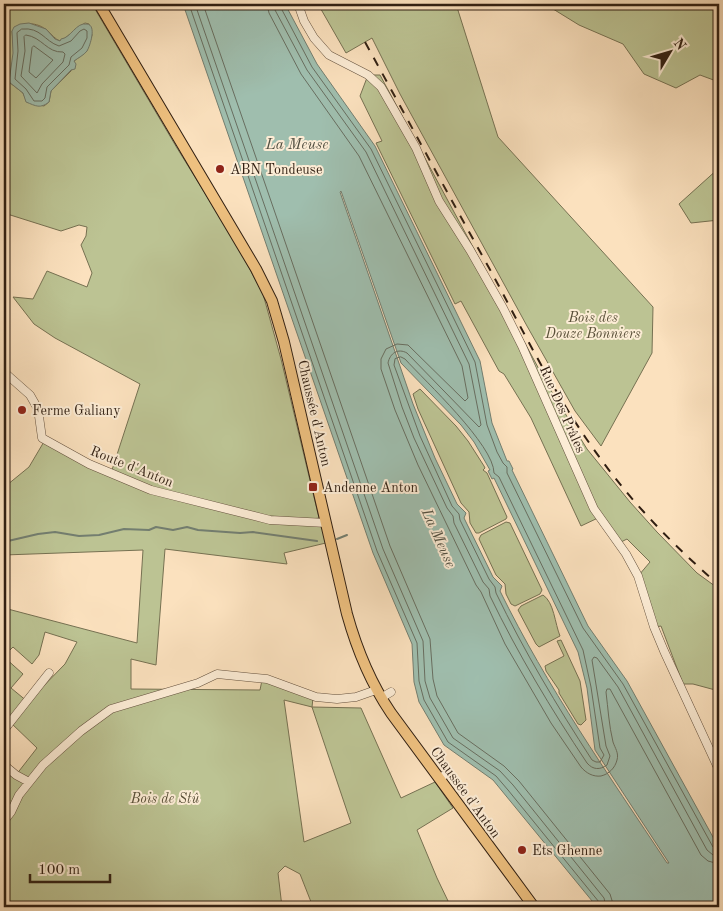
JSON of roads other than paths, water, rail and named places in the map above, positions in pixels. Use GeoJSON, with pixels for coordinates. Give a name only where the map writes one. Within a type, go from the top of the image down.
{"type":"FeatureCollection","features":[{"type":"Feature","properties":{"kind":"main road","name":"Chaussée d'Anton"},"geometry":{"type":"LineString","coordinates":[[99,4],[242,244],[269,294],[277,314],[355,642],[378,694],[534,907]]}},
{"type":"Feature","properties":{"kind":"street","name":"Rue Des Prâles"},"geometry":{"type":"LineString","coordinates":[[298,4],[304,21],[314,38],[329,55],[368,75],[381,88],[416,148],[440,201],[470,250],[506,316],[594,509],[626,554],[638,576],[654,627],[719,770]]}},
{"type":"Feature","properties":{"kind":"street","name":"Route d'Anton"},"geometry":{"type":"LineString","coordinates":[[4,372],[30,395],[38,409],[42,438],[89,464],[151,490],[226,510],[270,520],[326,523]]}},
{"type":"Feature","properties":{"kind":"street"},"geometry":{"type":"LineString","coordinates":[[4,730],[49,673]]}},
{"type":"Feature","properties":{"kind":"street"},"geometry":{"type":"LineString","coordinates":[[4,821],[11,812],[19,795],[43,765],[81,731],[112,709],[198,682],[217,674],[267,679],[316,697],[337,699],[391,692]]}},
{"type":"Feature","properties":{"kind":"street"},"geometry":{"type":"LineString","coordinates":[[4,765],[16,775],[29,782]]}},
{"type":"Feature","properties":{"kind":"street"},"geometry":{"type":"LineString","coordinates":[[440,779],[449,771]]}},
{"type":"Feature","properties":{"kind":"water","name":"La Meuse"},"geometry":{"type":"Polygon","coordinates":[[[183,4],[285,4],[317,64],[375,146],[480,361],[492,423],[507,461],[509,461],[513,469],[588,626],[627,681],[719,848],[719,907],[597,907],[493,780],[444,745],[419,702],[414,682],[412,644],[373,553],[183,4]],[[341,191],[413,404],[435,458],[457,504],[466,513],[464,518],[493,577],[502,586],[500,591],[518,627],[558,696],[667,863],[669,863],[595,750],[587,688],[578,652],[494,478],[492,479],[488,471],[490,470],[474,442],[461,425],[401,363],[341,191]]]}},
{"type":"Feature","properties":{"kind":"water"},"geometry":{"type":"Polygon","coordinates":[[[29,23],[46,29],[55,39],[60,41],[80,25],[87,24],[92,28],[91,41],[87,51],[74,61],[76,64],[75,69],[71,70],[51,91],[49,102],[40,106],[26,102],[23,93],[9,82],[13,53],[12,31],[14,27],[20,24],[29,23]]]}},
{"type":"Feature","properties":{"kind":"waterway"},"geometry":{"type":"LineString","coordinates":[[4,538],[8,541],[55,532],[79,536],[99,535],[124,529],[149,530],[156,527],[173,530],[187,527],[198,530],[253,532],[317,541]]}},
{"type":"Feature","properties":{"kind":"waterway"},"geometry":{"type":"LineString","coordinates":[[337,539],[347,535]]}},
{"type":"Feature","properties":{"kind":"railway"},"geometry":{"type":"LineString","coordinates":[[365,42],[570,414],[613,475],[641,509],[671,541],[719,585]]}},
{"type":"Feature","properties":{"kind":"place","name":"ABN Tondeuse"},"geometry":{"type":"Point","coordinates":[220,169]}},
{"type":"Feature","properties":{"kind":"place","name":"Ferme Galiany"},"geometry":{"type":"Point","coordinates":[22,410]}},
{"type":"Feature","properties":{"kind":"place","name":"Andenne Anton"},"geometry":{"type":"Point","coordinates":[313,487]}},
{"type":"Feature","properties":{"kind":"place","name":"Ets Ghenne"},"geometry":{"type":"Point","coordinates":[522,850]}},
{"type":"Feature","properties":{"kind":"park label","name":"Bois des Douze Bonniers"},"geometry":{"type":"Point","coordinates":[593,326]}},
{"type":"Feature","properties":{"kind":"park label","name":"Bois de Stû"},"geometry":{"type":"Point","coordinates":[165,798]}}]}
